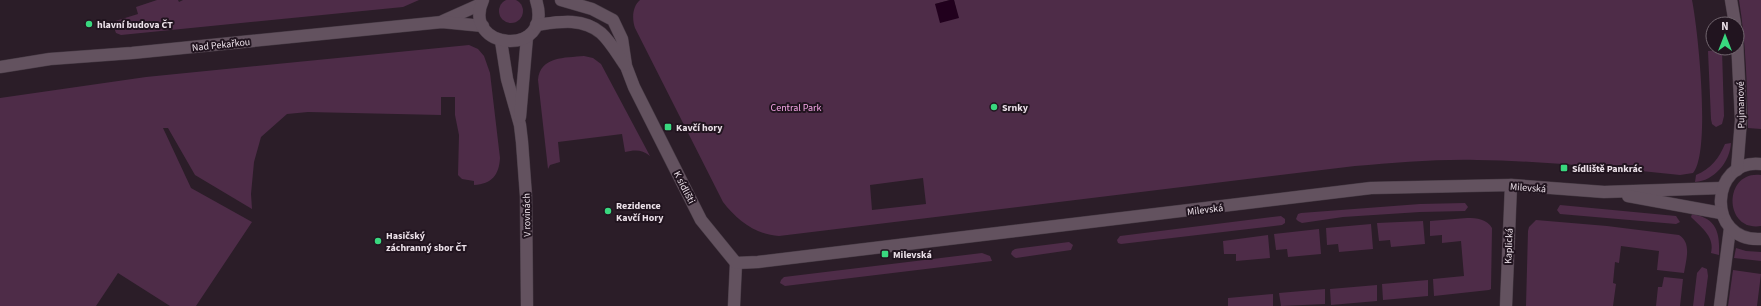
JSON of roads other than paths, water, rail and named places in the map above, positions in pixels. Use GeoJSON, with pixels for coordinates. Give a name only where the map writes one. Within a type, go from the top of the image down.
{"type":"FeatureCollection","features":[{"type":"Feature","properties":{"kind":"street"},"geometry":{"type":"LineString","coordinates":[[482,2],[480,16],[483,26],[491,35],[502,41],[515,42],[526,37],[536,26],[538,8],[536,0]]}},
{"type":"Feature","properties":{"kind":"street","name":"K sídlišti"},"geometry":{"type":"LineString","coordinates":[[561,0],[592,9],[613,20],[622,39],[626,66],[634,87],[701,220],[736,263]]}},
{"type":"Feature","properties":{"kind":"street"},"geometry":{"type":"LineString","coordinates":[[1731,0],[1734,16]]}},
{"type":"Feature","properties":{"kind":"street","name":"Nad Pekařkou"},"geometry":{"type":"LineString","coordinates":[[442,22],[482,2]]}},
{"type":"Feature","properties":{"kind":"street","name":"K sídlišti"},"geometry":{"type":"LineString","coordinates":[[536,26],[566,21],[587,25],[601,34],[626,66]]}},
{"type":"Feature","properties":{"kind":"street","name":"Nad Pekařkou"},"geometry":{"type":"LineString","coordinates":[[0,67],[50,59],[132,53],[442,22],[483,26]]}},
{"type":"Feature","properties":{"kind":"street","name":"V rovinách"},"geometry":{"type":"LineString","coordinates":[[526,37],[520,125],[526,196],[527,306]]}},
{"type":"Feature","properties":{"kind":"street","name":"V rovinách"},"geometry":{"type":"LineString","coordinates":[[502,41],[507,79],[520,125]]}},
{"type":"Feature","properties":{"kind":"street","name":"Pujmanové"},"geometry":{"type":"LineString","coordinates":[[1737,170],[1741,120],[1738,56]]}},
{"type":"Feature","properties":{"kind":"street"},"geometry":{"type":"LineString","coordinates":[[1761,164],[1746,165],[1737,170],[1728,178],[1722,188],[1720,200],[1721,212],[1730,228],[1748,238],[1761,239]]}},
{"type":"Feature","properties":{"kind":"street","name":"Milevská"},"geometry":{"type":"LineString","coordinates":[[736,263],[758,262],[1372,188],[1511,185],[1604,192],[1721,212]]}},
{"type":"Feature","properties":{"kind":"street","name":"Kaplická"},"geometry":{"type":"LineString","coordinates":[[1506,306],[1511,185]]}},
{"type":"Feature","properties":{"kind":"street","name":"Milevská"},"geometry":{"type":"LineString","coordinates":[[1604,192],[1722,188]]}},
{"type":"Feature","properties":{"kind":"street"},"geometry":{"type":"LineString","coordinates":[[1720,306],[1730,228]]}},
{"type":"Feature","properties":{"kind":"street"},"geometry":{"type":"LineString","coordinates":[[734,306],[736,263]]}},
{"type":"Feature","properties":{"kind":"place","name":"hlavní budova ČT"},"geometry":{"type":"Point","coordinates":[89,24]}},
{"type":"Feature","properties":{"kind":"place","name":"Srnky"},"geometry":{"type":"Point","coordinates":[994,107]}},
{"type":"Feature","properties":{"kind":"place","name":"Kavčí hory"},"geometry":{"type":"Point","coordinates":[668,127]}},
{"type":"Feature","properties":{"kind":"place","name":"Sídliště Pankrác"},"geometry":{"type":"Point","coordinates":[1564,168]}},
{"type":"Feature","properties":{"kind":"place","name":"Rezidence Kavčí Hory"},"geometry":{"type":"Point","coordinates":[608,211]}},
{"type":"Feature","properties":{"kind":"place","name":"Hasičský záchranný sbor ČT"},"geometry":{"type":"Point","coordinates":[378,241]}},
{"type":"Feature","properties":{"kind":"place","name":"Milevská"},"geometry":{"type":"Point","coordinates":[885,254]}},
{"type":"Feature","properties":{"kind":"park label","name":"Central Park"},"geometry":{"type":"Point","coordinates":[796,107]}}]}
